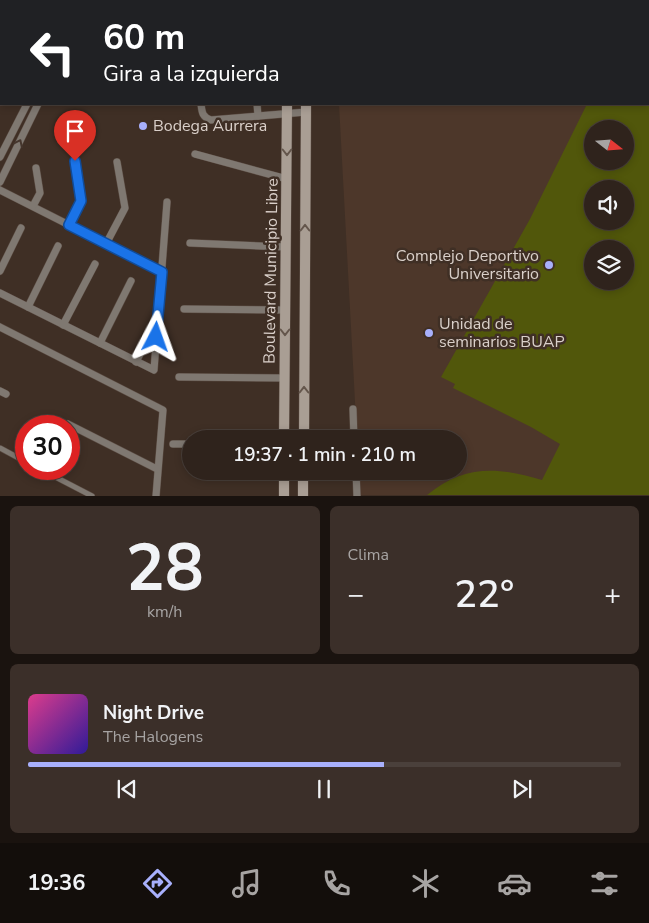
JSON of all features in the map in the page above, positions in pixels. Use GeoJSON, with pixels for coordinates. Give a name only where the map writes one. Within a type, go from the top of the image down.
{"type":"FeatureCollection","features":[{"type":"Feature","properties":{"kind":"main road","name":"Boulevard Municipio Libre"},"geometry":{"type":"LineString","coordinates":[[284,430],[287,108]]}},
{"type":"Feature","properties":{"kind":"main road","name":"Boulevard Municipio Libre"},"geometry":{"type":"LineString","coordinates":[[304,430],[306,108]]}},
{"type":"Feature","properties":{"kind":"main road"},"geometry":{"type":"LineString","coordinates":[[284,480],[284,496]]}},
{"type":"Feature","properties":{"kind":"main road"},"geometry":{"type":"LineString","coordinates":[[303,480],[303,496]]}},
{"type":"Feature","properties":{"kind":"street"},"geometry":{"type":"LineString","coordinates":[[0,157],[26,105]]}},
{"type":"Feature","properties":{"kind":"street"},"geometry":{"type":"LineString","coordinates":[[0,182],[38,105]]}},
{"type":"Feature","properties":{"kind":"street"},"geometry":{"type":"LineString","coordinates":[[201,105],[203,114],[211,120],[258,116],[287,108],[306,108]]}},
{"type":"Feature","properties":{"kind":"street"},"geometry":{"type":"LineString","coordinates":[[257,105],[258,116]]}},
{"type":"Feature","properties":{"kind":"street"},"geometry":{"type":"LineString","coordinates":[[195,154],[286,180]]}},
{"type":"Feature","properties":{"kind":"street"},"geometry":{"type":"LineString","coordinates":[[69,225],[81,201],[75,161]]}},
{"type":"Feature","properties":{"kind":"street"},"geometry":{"type":"LineString","coordinates":[[106,244],[125,208],[118,162]]}},
{"type":"Feature","properties":{"kind":"street"},"geometry":{"type":"LineString","coordinates":[[33,206],[40,193],[36,168]]}},
{"type":"Feature","properties":{"kind":"street"},"geometry":{"type":"LineString","coordinates":[[0,190],[162,272]]}},
{"type":"Feature","properties":{"kind":"street"},"geometry":{"type":"LineString","coordinates":[[0,293],[154,370],[167,202]]}},
{"type":"Feature","properties":{"kind":"street"},"geometry":{"type":"LineString","coordinates":[[0,271],[21,228]]}},
{"type":"Feature","properties":{"kind":"street"},"geometry":{"type":"LineString","coordinates":[[190,244],[286,247]]}},
{"type":"Feature","properties":{"kind":"street"},"geometry":{"type":"LineString","coordinates":[[28,307],[58,246]]}},
{"type":"Feature","properties":{"kind":"street"},"geometry":{"type":"LineString","coordinates":[[63,325],[95,264]]}},
{"type":"Feature","properties":{"kind":"street"},"geometry":{"type":"LineString","coordinates":[[100,343],[131,281]]}},
{"type":"Feature","properties":{"kind":"street"},"geometry":{"type":"LineString","coordinates":[[184,310],[285,310]]}},
{"type":"Feature","properties":{"kind":"street"},"geometry":{"type":"LineString","coordinates":[[136,362],[158,320]]}},
{"type":"Feature","properties":{"kind":"street"},"geometry":{"type":"LineString","coordinates":[[0,327],[163,410],[156,496]]}},
{"type":"Feature","properties":{"kind":"street"},"geometry":{"type":"LineString","coordinates":[[179,377],[285,378]]}},
{"type":"Feature","properties":{"kind":"street"},"geometry":{"type":"LineString","coordinates":[[353,409],[354,430]]}},
{"type":"Feature","properties":{"kind":"street"},"geometry":{"type":"LineString","coordinates":[[80,430],[157,469]]}},
{"type":"Feature","properties":{"kind":"street"},"geometry":{"type":"LineString","coordinates":[[173,444],[182,444]]}},
{"type":"Feature","properties":{"kind":"street"},"geometry":{"type":"LineString","coordinates":[[0,448],[15,456]]}},
{"type":"Feature","properties":{"kind":"street"},"geometry":{"type":"LineString","coordinates":[[61,480],[92,496]]}},
{"type":"Feature","properties":{"kind":"street"},"geometry":{"type":"LineString","coordinates":[[356,480],[357,496]]}},
{"type":"Feature","properties":{"kind":"shaded area"},"geometry":{"type":"Polygon","coordinates":[[[339,105],[649,105],[649,495],[360,495],[359,480],[467,480],[467,430],[357,430],[339,105]]]}},
{"type":"Feature","properties":{"kind":"green space","name":"Complejo Deportivo Universitario"},"geometry":{"type":"Polygon","coordinates":[[[587,105],[649,105],[649,495],[427,495],[451,480],[467,480],[467,473],[482,471],[511,472],[542,480],[560,444],[531,427],[453,388],[455,384],[441,377],[530,219],[587,105]]]}},
{"type":"Feature","properties":{"kind":"place","name":"Bodega Aurrera"},"geometry":{"type":"Point","coordinates":[143,126]}},
{"type":"Feature","properties":{"kind":"place","name":"Complejo Deportivo Universitario"},"geometry":{"type":"Point","coordinates":[549,265]}},
{"type":"Feature","properties":{"kind":"place","name":"Unidad de seminarios BUAP"},"geometry":{"type":"Point","coordinates":[429,333]}},
{"type":"Feature","properties":{"kind":"route"},"geometry":{"type":"LineString","coordinates":[[75,161],[81,201],[69,225],[162,272],[156,337]]}}]}
